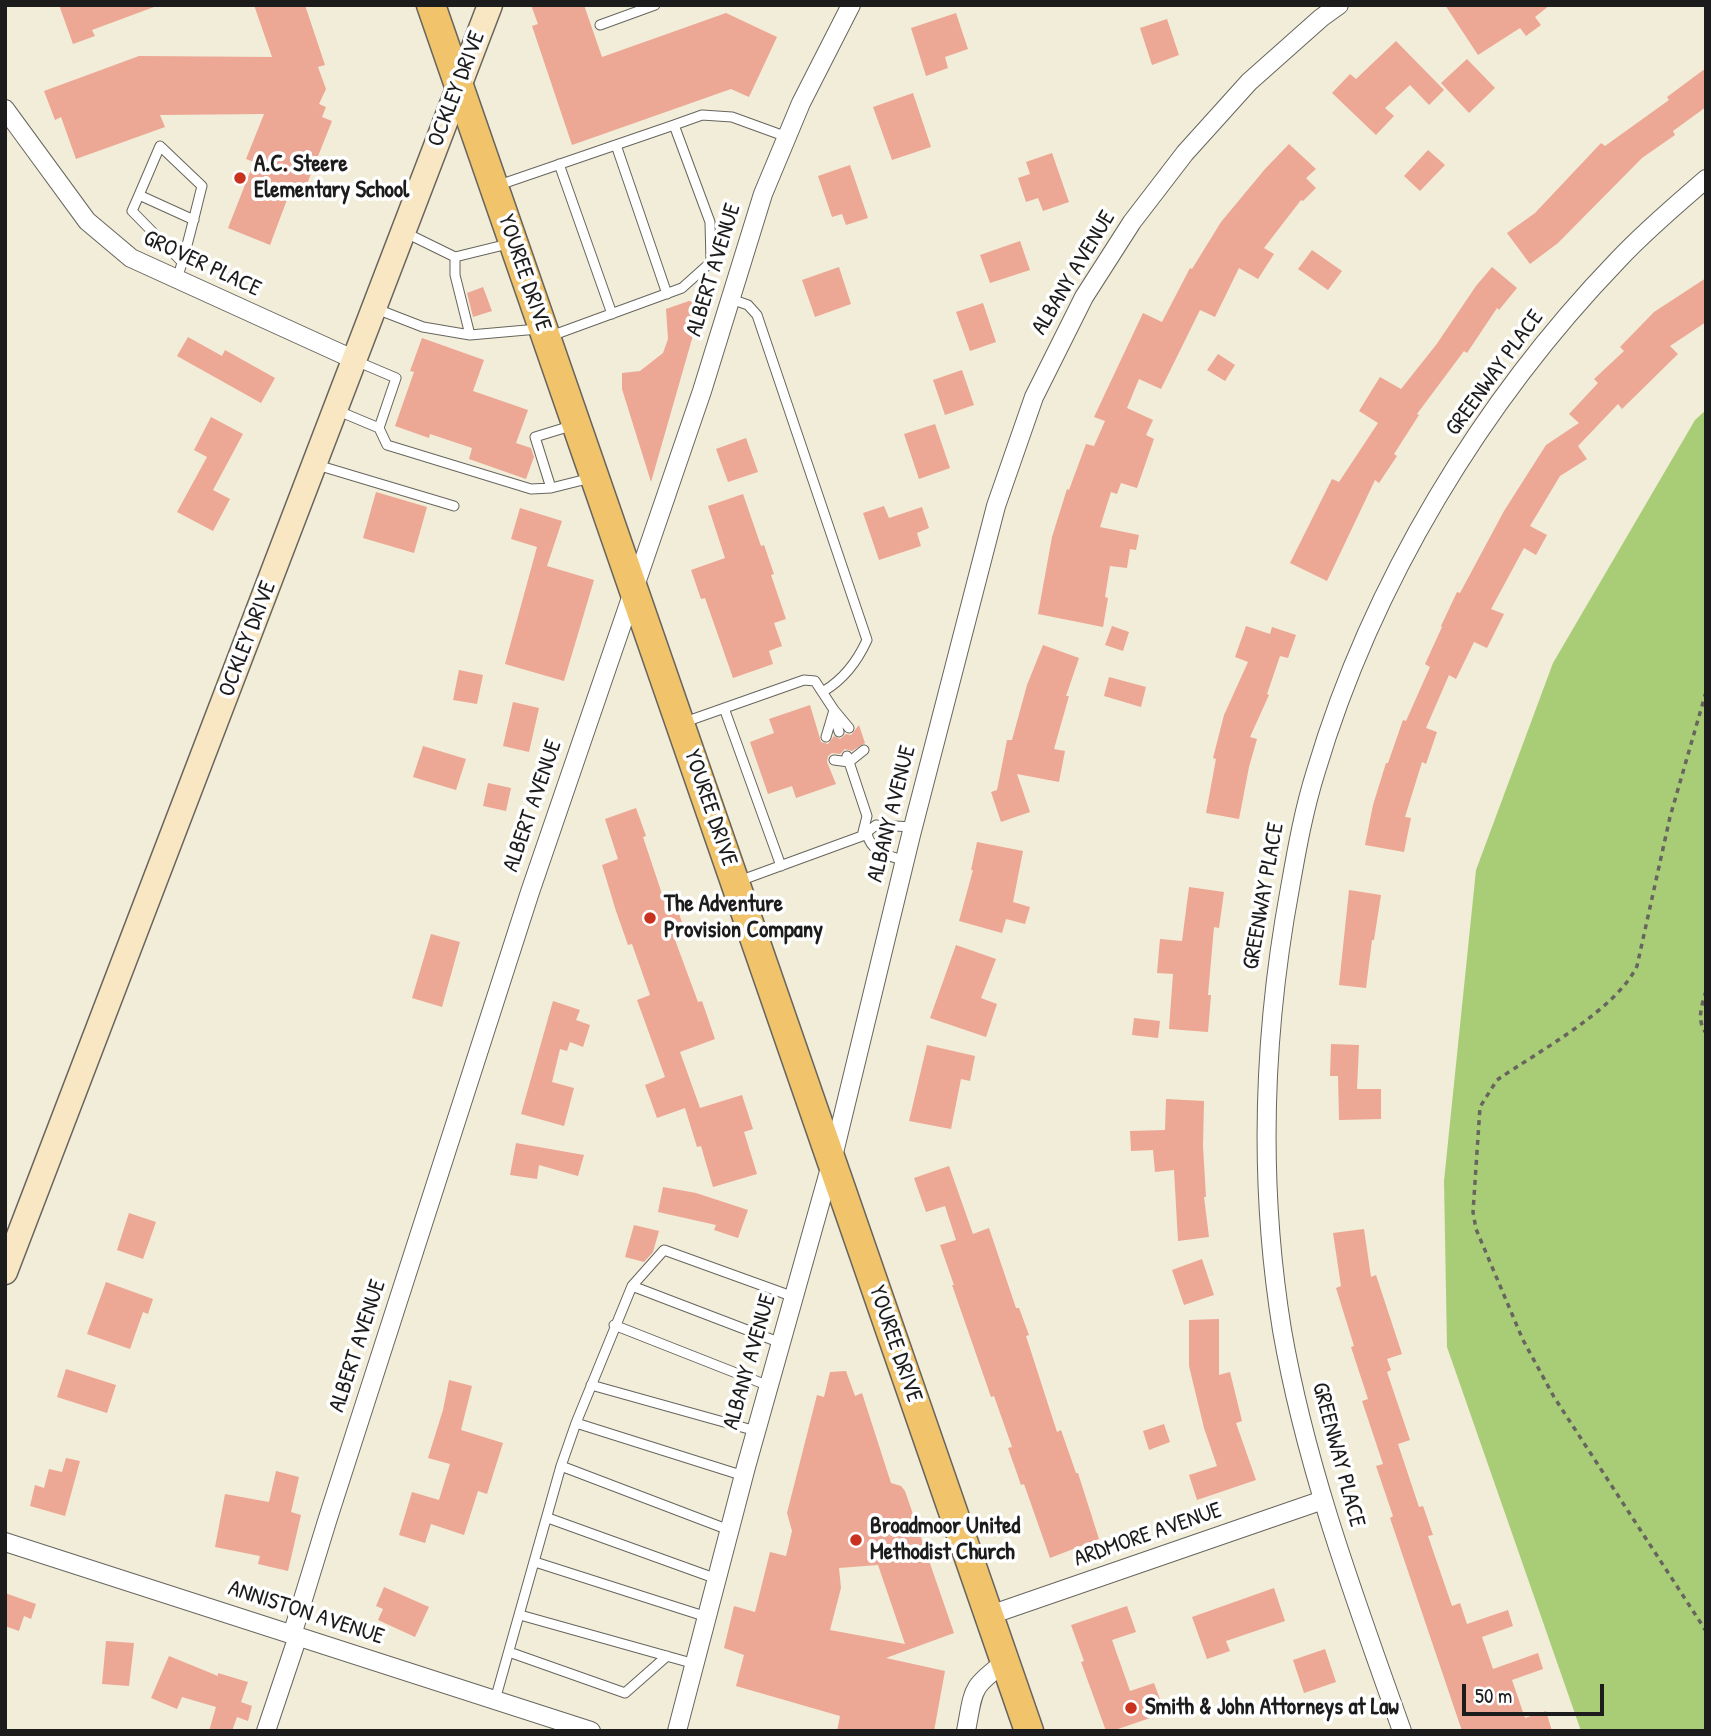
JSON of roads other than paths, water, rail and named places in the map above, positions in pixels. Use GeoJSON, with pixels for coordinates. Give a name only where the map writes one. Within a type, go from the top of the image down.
{"type":"FeatureCollection","features":[{"type":"Feature","properties":{"kind":"main road","name":"YOUREE DRIVE"},"geometry":{"type":"LineString","coordinates":[[431,5],[1029,1731]]}},
{"type":"Feature","properties":{"kind":"street","name":"OCKLEY DRIVE"},"geometry":{"type":"LineString","coordinates":[[5,1272],[490,5]]}},
{"type":"Feature","properties":{"kind":"street","name":"ALBERT AVENUE"},"geometry":{"type":"LineString","coordinates":[[266,1731],[328,1518],[530,892],[702,391],[763,194],[801,103],[851,5]]}},
{"type":"Feature","properties":{"kind":"street","name":"ALBANY AVENUE"},"geometry":{"type":"LineString","coordinates":[[677,1731],[729,1530],[832,1161],[913,827],[996,506],[1034,397],[1084,297],[1125,233],[1185,153],[1249,82],[1339,5]]}},
{"type":"Feature","properties":{"kind":"street","name":"GROVER PLACE"},"geometry":{"type":"LineString","coordinates":[[5,110],[86,221],[131,258],[176,281],[355,360]]}},
{"type":"Feature","properties":{"kind":"street","name":"GREENWAY PLACE"},"geometry":{"type":"LineString","coordinates":[[1402,1731],[1322,1500],[1300,1416],[1282,1329],[1270,1230],[1265,1100],[1274,981],[1303,817],[1314,775],[1350,672],[1419,531],[1474,440],[1532,360],[1572,312],[1650,228],[1706,179]]}},
{"type":"Feature","properties":{"kind":"street","name":"ARDMORE AVENUE"},"geometry":{"type":"LineString","coordinates":[[990,1615],[1322,1500]]}},
{"type":"Feature","properties":{"kind":"street","name":"ANNISTON AVENUE"},"geometry":{"type":"LineString","coordinates":[[5,1542],[591,1731]]}},
{"type":"Feature","properties":{"kind":"street"},"geometry":{"type":"LineString","coordinates":[[965,1731],[974,1690],[980,1681],[1005,1662]]}},
{"type":"Feature","properties":{"kind":"lane"},"geometry":{"type":"LineString","coordinates":[[600,25],[655,5]]}},
{"type":"Feature","properties":{"kind":"lane"},"geometry":{"type":"LineString","coordinates":[[494,187],[702,115],[732,117],[787,136]]}},
{"type":"Feature","properties":{"kind":"lane"},"geometry":{"type":"LineString","coordinates":[[374,308],[423,327],[470,335],[545,333],[612,314],[682,288],[711,262],[710,222],[674,125]]}},
{"type":"Feature","properties":{"kind":"lane"},"geometry":{"type":"LineString","coordinates":[[616,145],[667,294]]}},
{"type":"Feature","properties":{"kind":"lane"},"geometry":{"type":"LineString","coordinates":[[176,281],[183,262],[202,186],[160,146],[132,211],[183,262]]}},
{"type":"Feature","properties":{"kind":"lane"},"geometry":{"type":"LineString","coordinates":[[559,164],[612,314]]}},
{"type":"Feature","properties":{"kind":"lane"},"geometry":{"type":"LineString","coordinates":[[139,195],[194,220]]}},
{"type":"Feature","properties":{"kind":"lane"},"geometry":{"type":"LineString","coordinates":[[403,232],[455,257],[514,242]]}},
{"type":"Feature","properties":{"kind":"lane"},"geometry":{"type":"LineString","coordinates":[[455,257],[455,275],[470,335]]}},
{"type":"Feature","properties":{"kind":"lane"},"geometry":{"type":"LineString","coordinates":[[731,299],[748,305],[757,314],[867,640],[841,681],[824,691]]}},
{"type":"Feature","properties":{"kind":"lane"},"geometry":{"type":"LineString","coordinates":[[355,360],[396,378],[379,428]]}},
{"type":"Feature","properties":{"kind":"lane"},"geometry":{"type":"LineString","coordinates":[[335,410],[379,428],[387,445],[531,489],[551,488],[595,477]]}},
{"type":"Feature","properties":{"kind":"lane"},"geometry":{"type":"LineString","coordinates":[[551,488],[536,437],[577,425]]}},
{"type":"Feature","properties":{"kind":"lane"},"geometry":{"type":"LineString","coordinates":[[315,464],[454,506]]}},
{"type":"Feature","properties":{"kind":"lane"},"geometry":{"type":"LineString","coordinates":[[680,724],[804,680],[815,681],[824,691],[834,710],[839,732]]}},
{"type":"Feature","properties":{"kind":"lane"},"geometry":{"type":"LineString","coordinates":[[724,709],[781,866]]}},
{"type":"Feature","properties":{"kind":"lane"},"geometry":{"type":"LineString","coordinates":[[834,710],[853,727]]}},
{"type":"Feature","properties":{"kind":"lane"},"geometry":{"type":"LineString","coordinates":[[825,737],[834,710]]}},
{"type":"Feature","properties":{"kind":"lane"},"geometry":{"type":"LineString","coordinates":[[834,760],[848,759],[861,751]]}},
{"type":"Feature","properties":{"kind":"lane"},"geometry":{"type":"LineString","coordinates":[[848,759],[867,816],[865,835],[877,851],[905,860]]}},
{"type":"Feature","properties":{"kind":"lane"},"geometry":{"type":"LineString","coordinates":[[735,883],[865,835],[876,825],[913,827]]}},
{"type":"Feature","properties":{"kind":"lane"},"geometry":{"type":"LineString","coordinates":[[495,1700],[561,1466],[614,1325],[632,1286],[664,1250],[794,1297]]}},
{"type":"Feature","properties":{"kind":"lane"},"geometry":{"type":"LineString","coordinates":[[632,1286],[781,1343]]}},
{"type":"Feature","properties":{"kind":"lane"},"geometry":{"type":"LineString","coordinates":[[614,1325],[769,1386]]}},
{"type":"Feature","properties":{"kind":"lane"},"geometry":{"type":"LineString","coordinates":[[591,1385],[756,1431]]}},
{"type":"Feature","properties":{"kind":"lane"},"geometry":{"type":"LineString","coordinates":[[576,1423],[744,1476]]}},
{"type":"Feature","properties":{"kind":"lane"},"geometry":{"type":"LineString","coordinates":[[561,1466],[729,1530]]}},
{"type":"Feature","properties":{"kind":"lane"},"geometry":{"type":"LineString","coordinates":[[548,1518],[717,1579]]}},
{"type":"Feature","properties":{"kind":"lane"},"geometry":{"type":"LineString","coordinates":[[535,1562],[707,1617]]}},
{"type":"Feature","properties":{"kind":"lane"},"geometry":{"type":"LineString","coordinates":[[520,1615],[695,1664]]}},
{"type":"Feature","properties":{"kind":"lane"},"geometry":{"type":"LineString","coordinates":[[509,1652],[625,1693],[667,1657]]}},
{"type":"Feature","properties":{"kind":"place","name":"A.C. Steere Elementary School"},"geometry":{"type":"Point","coordinates":[240,178]}},
{"type":"Feature","properties":{"kind":"place","name":"The Adventure Provision Company"},"geometry":{"type":"Point","coordinates":[650,918]}},
{"type":"Feature","properties":{"kind":"place","name":"Broadmoor United Methodist Church"},"geometry":{"type":"Point","coordinates":[856,1540]}},
{"type":"Feature","properties":{"kind":"place","name":"Smith & John Attorneys at Law"},"geometry":{"type":"Point","coordinates":[1131,1708]}}]}
